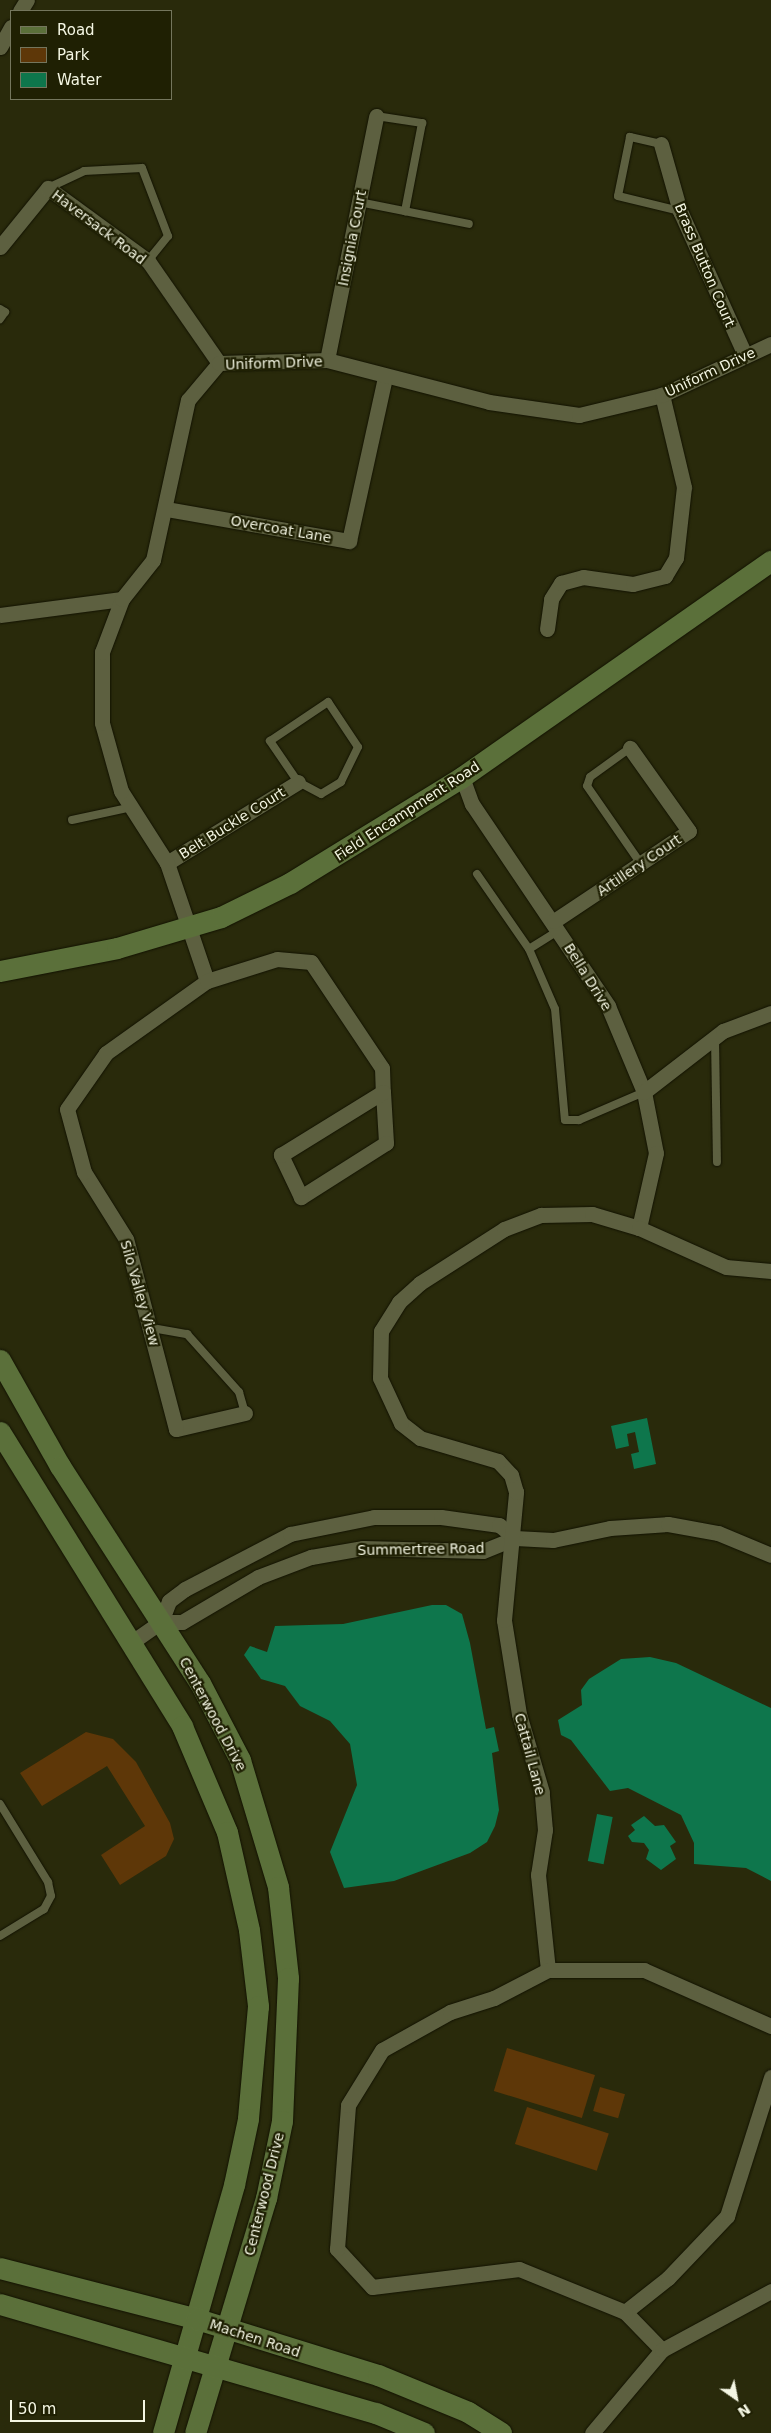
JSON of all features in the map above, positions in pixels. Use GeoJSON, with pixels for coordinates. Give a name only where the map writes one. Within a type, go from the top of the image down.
{"type":"FeatureCollection","features":[{"type":"Feature","properties":{"kind":"street"},"geometry":{"type":"LineString","coordinates":[[0,47],[10,29]]}},
{"type":"Feature","properties":{"kind":"street","name":"Insignia Court"},"geometry":{"type":"LineString","coordinates":[[327,360],[376,116]]}},
{"type":"Feature","properties":{"kind":"street","name":"Brass Button Court"},"geometry":{"type":"LineString","coordinates":[[661,144],[680,210],[745,355]]}},
{"type":"Feature","properties":{"kind":"street"},"geometry":{"type":"LineString","coordinates":[[0,247],[48,188]]}},
{"type":"Feature","properties":{"kind":"street","name":"Haversack Road"},"geometry":{"type":"LineString","coordinates":[[48,188],[148,261],[220,363]]}},
{"type":"Feature","properties":{"kind":"street","name":"Uniform Drive"},"geometry":{"type":"LineString","coordinates":[[187,927],[167,863],[121,790],[102,723],[102,652],[122,599],[153,560],[166,509],[188,400],[220,363],[327,360],[385,377],[489,402],[579,415],[662,396],[771,344]]}},
{"type":"Feature","properties":{"kind":"street","name":"Overcoat Lane"},"geometry":{"type":"LineString","coordinates":[[166,509],[349,541],[385,377]]}},
{"type":"Feature","properties":{"kind":"street"},"geometry":{"type":"LineString","coordinates":[[547,628],[552,599],[561,583],[583,577],[633,584],[665,576],[676,558],[684,487],[662,396]]}},
{"type":"Feature","properties":{"kind":"street","name":"Field Encampment Road"},"geometry":{"type":"LineString","coordinates":[[0,971],[117,948],[221,917],[290,882],[462,777],[771,561]]}},
{"type":"Feature","properties":{"kind":"street"},"geometry":{"type":"LineString","coordinates":[[0,615],[122,599]]}},
{"type":"Feature","properties":{"kind":"street","name":"Artillery Court"},"geometry":{"type":"LineString","coordinates":[[556,926],[689,831],[630,748]]}},
{"type":"Feature","properties":{"kind":"street","name":"Bella Drive"},"geometry":{"type":"LineString","coordinates":[[462,777],[472,804],[556,926],[608,1006],[644,1092],[656,1153],[639,1228]]}},
{"type":"Feature","properties":{"kind":"street","name":"Belt Buckle Court"},"geometry":{"type":"LineString","coordinates":[[167,863],[298,782]]}},
{"type":"Feature","properties":{"kind":"street"},"geometry":{"type":"LineString","coordinates":[[187,927],[207,981]]}},
{"type":"Feature","properties":{"kind":"street","name":"Silo Valley View"},"geometry":{"type":"LineString","coordinates":[[245,1413],[176,1429],[152,1328],[126,1239],[84,1172],[67,1109],[106,1053],[207,981],[277,959],[311,962],[382,1068],[386,1143],[301,1197],[280,1154],[383,1092]]}},
{"type":"Feature","properties":{"kind":"street"},"geometry":{"type":"LineString","coordinates":[[644,1092],[715,1038],[771,1014]]}},
{"type":"Feature","properties":{"kind":"street"},"geometry":{"type":"LineString","coordinates":[[515,1538],[516,1492],[504,1468],[480,1454],[420,1438],[401,1423],[380,1378],[381,1331],[398,1302],[420,1283],[504,1229],[541,1215],[567,1212],[639,1228],[726,1267],[771,1271]]}},
{"type":"Feature","properties":{"kind":"street","name":"Centerwood Drive"},"geometry":{"type":"LineString","coordinates":[[0,1360],[50,1450],[161,1622],[240,1760],[278,1886],[288,1978],[282,2121],[266,2198],[217,2366],[195,2433]]}},
{"type":"Feature","properties":{"kind":"street"},"geometry":{"type":"LineString","coordinates":[[0,1432],[132,1642],[182,1726],[227,1832],[249,1930],[258,2006],[248,2119],[198,2319],[164,2433]]}},
{"type":"Feature","properties":{"kind":"street","name":"Summertree Road"},"geometry":{"type":"LineString","coordinates":[[161,1622],[168,1600],[185,1589],[290,1534],[374,1518],[441,1517],[499,1525],[515,1538]]}},
{"type":"Feature","properties":{"kind":"street","name":"Summertree Road"},"geometry":{"type":"LineString","coordinates":[[132,1642],[161,1622],[182,1622],[258,1577],[311,1557],[363,1548],[483,1551],[515,1538],[553,1540],[610,1528],[668,1524],[718,1532],[771,1555]]}},
{"type":"Feature","properties":{"kind":"street","name":"Cattail Lane"},"geometry":{"type":"LineString","coordinates":[[515,1538],[504,1620],[519,1714],[542,1792],[545,1830],[538,1875],[548,1970]]}},
{"type":"Feature","properties":{"kind":"street"},"geometry":{"type":"LineString","coordinates":[[662,2350],[625,2312],[519,2269],[372,2287],[337,2249],[348,2105],[382,2050],[450,2012],[494,1998],[548,1970],[644,1970],[771,2026]]}},
{"type":"Feature","properties":{"kind":"street"},"geometry":{"type":"LineString","coordinates":[[625,2312],[668,2278],[727,2216],[771,2077]]}},
{"type":"Feature","properties":{"kind":"street","name":"Machen Road"},"geometry":{"type":"LineString","coordinates":[[0,2268],[198,2319],[412,2388],[468,2412],[502,2433]]}},
{"type":"Feature","properties":{"kind":"street"},"geometry":{"type":"LineString","coordinates":[[592,2433],[662,2350],[771,2291]]}},
{"type":"Feature","properties":{"kind":"street"},"geometry":{"type":"LineString","coordinates":[[0,2304],[376,2412],[424,2433]]}},
{"type":"Feature","properties":{"kind":"lane"},"geometry":{"type":"LineString","coordinates":[[376,116],[422,123],[405,211]]}},
{"type":"Feature","properties":{"kind":"lane"},"geometry":{"type":"LineString","coordinates":[[661,144],[630,138],[618,196],[680,210]]}},
{"type":"Feature","properties":{"kind":"lane"},"geometry":{"type":"LineString","coordinates":[[48,188],[84,171],[142,168],[168,236],[148,261]]}},
{"type":"Feature","properties":{"kind":"lane"},"geometry":{"type":"LineString","coordinates":[[359,202],[469,224]]}},
{"type":"Feature","properties":{"kind":"lane"},"geometry":{"type":"LineString","coordinates":[[0,309],[5,312],[0,319]]}},
{"type":"Feature","properties":{"kind":"lane"},"geometry":{"type":"LineString","coordinates":[[328,702],[358,747],[341,782],[321,794],[298,782],[270,741],[328,702]]}},
{"type":"Feature","properties":{"kind":"lane"},"geometry":{"type":"LineString","coordinates":[[630,748],[590,777],[587,786],[641,864]]}},
{"type":"Feature","properties":{"kind":"lane"},"geometry":{"type":"LineString","coordinates":[[72,820],[132,807]]}},
{"type":"Feature","properties":{"kind":"lane"},"geometry":{"type":"LineString","coordinates":[[477,874],[529,949],[555,1009],[565,1120],[579,1120],[644,1092]]}},
{"type":"Feature","properties":{"kind":"lane"},"geometry":{"type":"LineString","coordinates":[[529,949],[556,926]]}},
{"type":"Feature","properties":{"kind":"lane"},"geometry":{"type":"LineString","coordinates":[[715,1038],[717,1162]]}},
{"type":"Feature","properties":{"kind":"lane"},"geometry":{"type":"LineString","coordinates":[[152,1328],[187,1334],[239,1392],[245,1413]]}},
{"type":"Feature","properties":{"kind":"lane"},"geometry":{"type":"LineString","coordinates":[[0,1804],[48,1882],[52,1896],[44,1909],[0,1936]]}},
{"type":"Feature","properties":{"kind":"green space"},"geometry":{"type":"Polygon","coordinates":[[[86,1732],[113,1739],[136,1762],[170,1823],[174,1839],[166,1856],[120,1885],[101,1855],[145,1826],[107,1766],[42,1806],[20,1773],[86,1732]]]}},
{"type":"Feature","properties":{"kind":"green space"},"geometry":{"type":"Polygon","coordinates":[[[507,2048],[595,2075],[582,2118],[494,2091],[507,2048]]]}},
{"type":"Feature","properties":{"kind":"green space"},"geometry":{"type":"Polygon","coordinates":[[[600,2087],[625,2094],[618,2118],[593,2111],[600,2087]]]}},
{"type":"Feature","properties":{"kind":"green space"},"geometry":{"type":"Polygon","coordinates":[[[527,2107],[609,2134],[597,2171],[515,2144],[527,2107]]]}},
{"type":"Feature","properties":{"kind":"water"},"geometry":{"type":"Polygon","coordinates":[[[647,1418],[656,1464],[634,1469],[631,1454],[639,1452],[635,1432],[627,1434],[629,1446],[616,1449],[611,1426],[647,1418]]]}},
{"type":"Feature","properties":{"kind":"water"},"geometry":{"type":"Polygon","coordinates":[[[432,1605],[446,1605],[462,1614],[470,1643],[486,1729],[494,1727],[499,1751],[492,1753],[499,1810],[495,1826],[487,1842],[470,1853],[394,1881],[344,1888],[330,1852],[357,1785],[350,1744],[330,1721],[300,1706],[285,1686],[261,1679],[244,1655],[250,1646],[267,1652],[275,1626],[343,1624],[432,1605]]]}},
{"type":"Feature","properties":{"kind":"water"},"geometry":{"type":"Polygon","coordinates":[[[650,1657],[676,1663],[771,1708],[771,1881],[746,1868],[694,1864],[694,1843],[681,1815],[628,1788],[610,1791],[571,1740],[561,1735],[558,1720],[582,1705],[581,1690],[589,1679],[621,1659],[650,1657]]]}},
{"type":"Feature","properties":{"kind":"water"},"geometry":{"type":"Polygon","coordinates":[[[597,1814],[613,1817],[604,1864],[588,1861],[597,1814]]]}},
{"type":"Feature","properties":{"kind":"water"},"geometry":{"type":"Polygon","coordinates":[[[644,1816],[655,1826],[664,1825],[676,1842],[670,1846],[676,1859],[661,1870],[646,1859],[649,1850],[644,1843],[632,1842],[628,1836],[635,1830],[631,1825],[644,1816]]]}}]}
